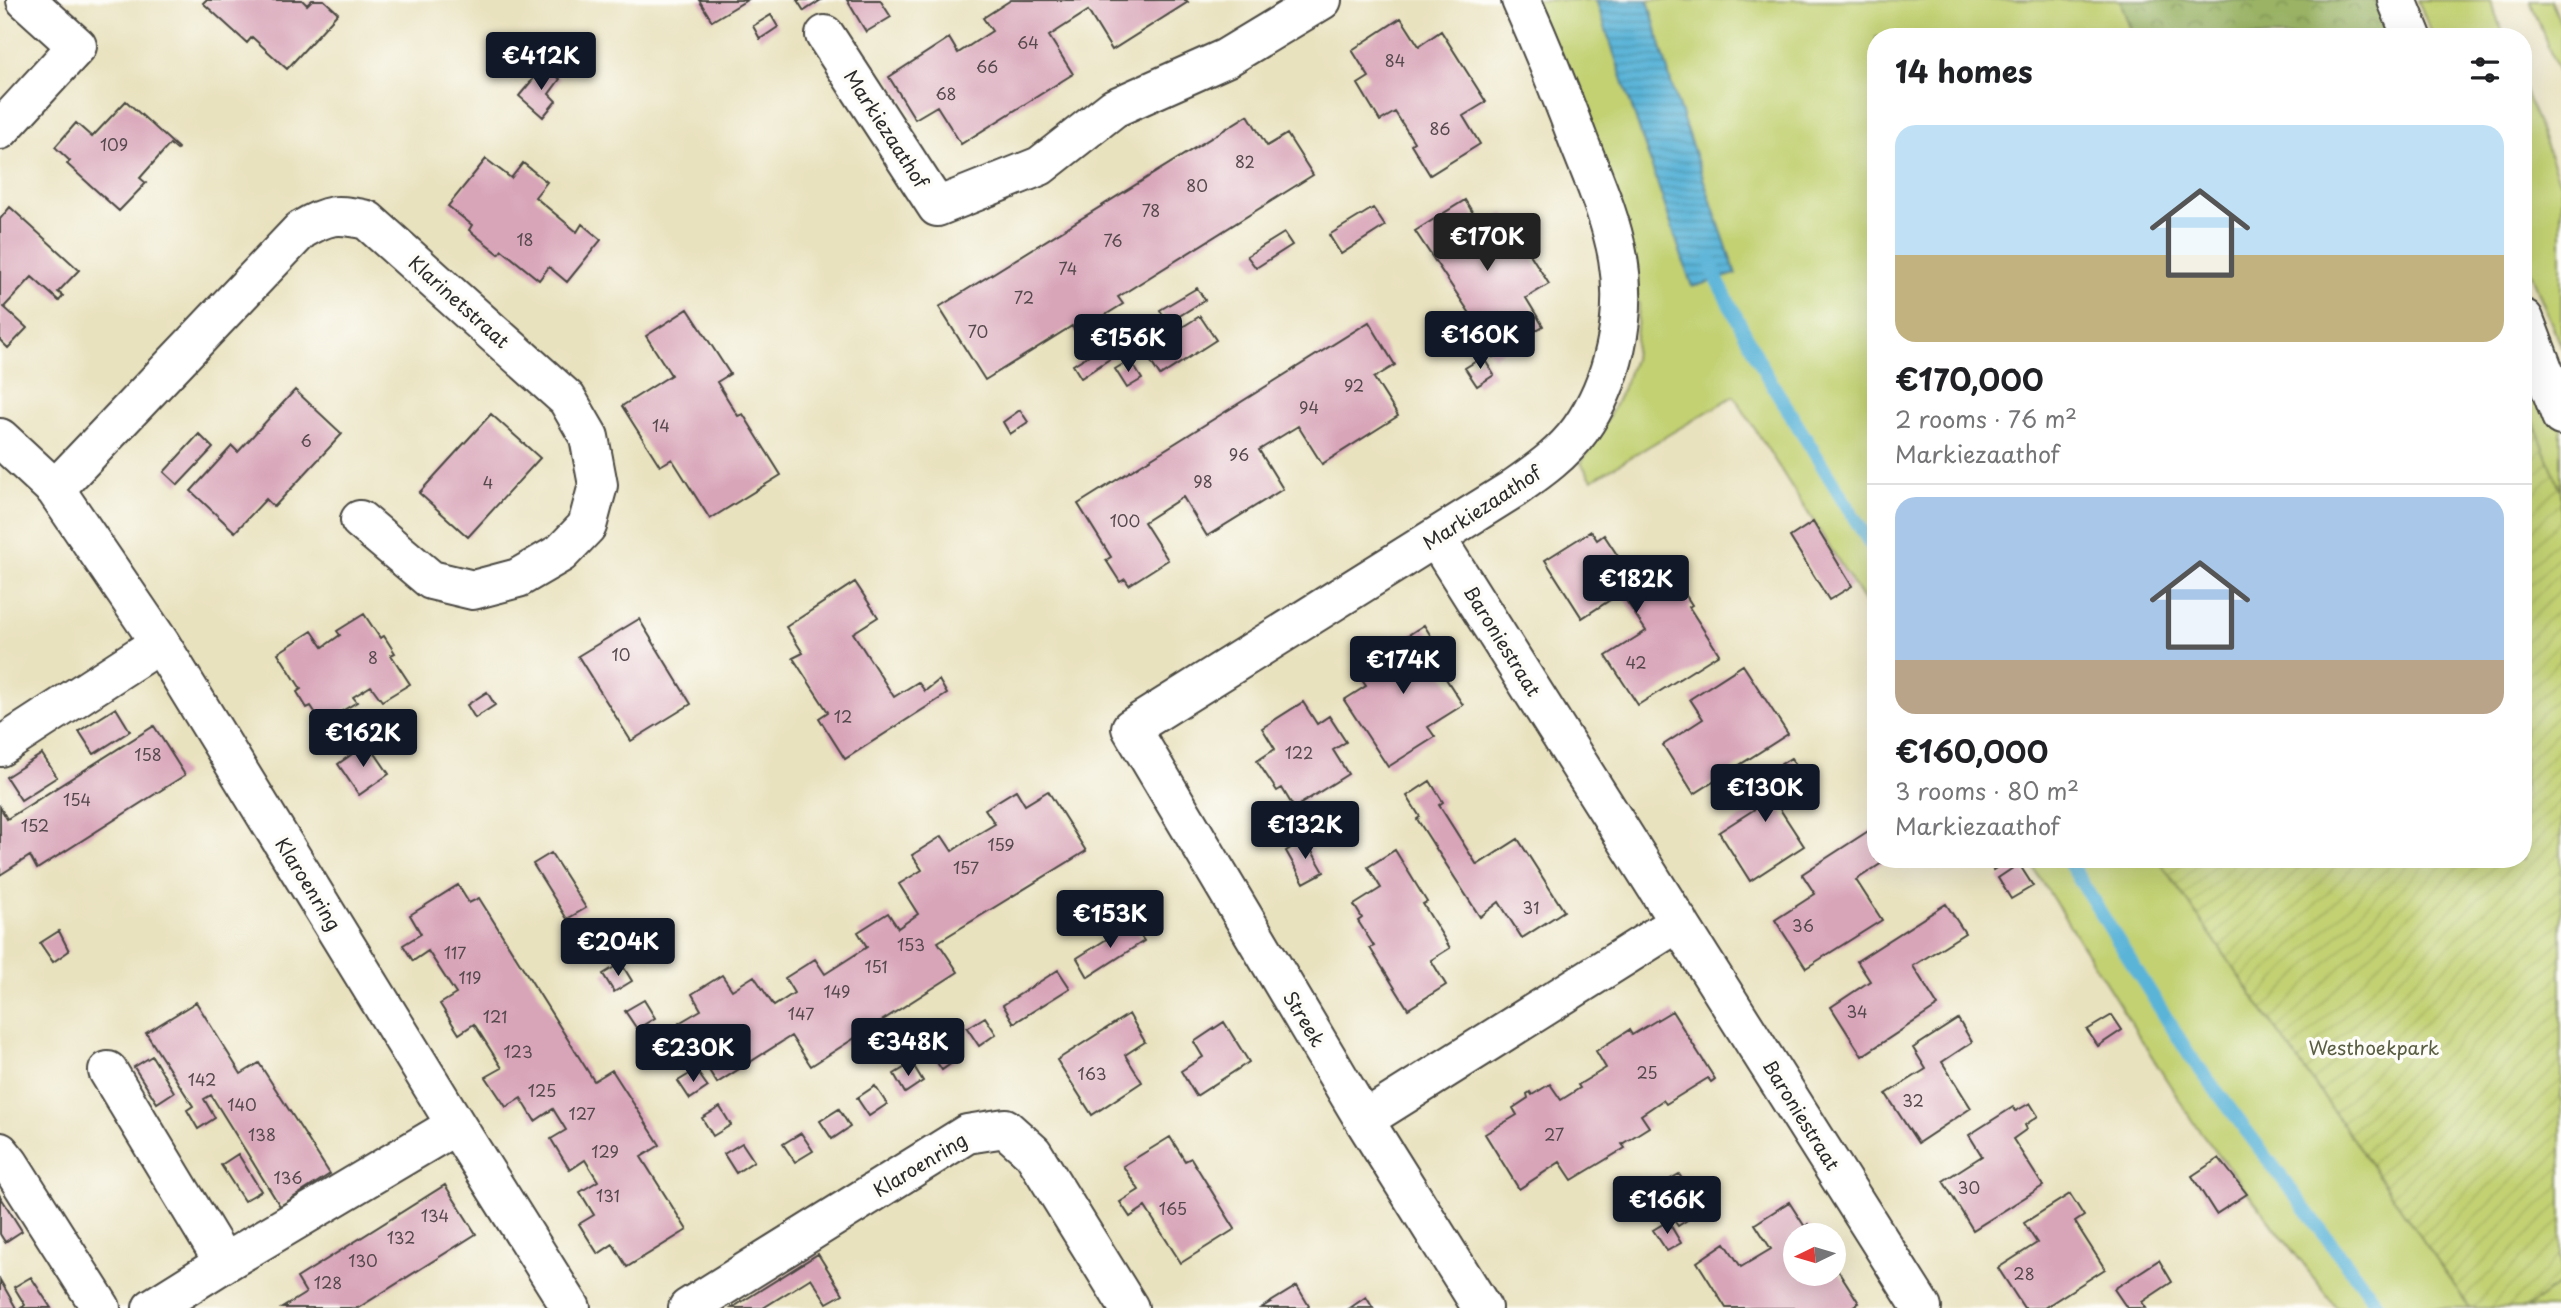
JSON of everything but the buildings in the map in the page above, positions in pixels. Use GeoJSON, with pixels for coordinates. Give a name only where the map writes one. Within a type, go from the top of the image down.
{"type":"FeatureCollection","features":[{"type":"Feature","properties":{"kind":"street"},"geometry":{"type":"LineString","coordinates":[[0,130],[77,46],[26,0]]}},
{"type":"Feature","properties":{"kind":"street","name":"Markiezaathof"},"geometry":{"type":"LineString","coordinates":[[825,35],[937,206],[1040,166],[1114,108],[1226,58],[1322,0]]}},
{"type":"Feature","properties":{"kind":"street","name":"Markiezaathof"},"geometry":{"type":"LineString","coordinates":[[1131,728],[1436,538],[1548,464],[1579,431],[1597,400],[1616,344],[1621,304],[1619,270],[1608,223],[1566,108],[1521,0]]}},
{"type":"Feature","properties":{"kind":"street"},"geometry":{"type":"LineString","coordinates":[[2397,0],[2408,28]]}},
{"type":"Feature","properties":{"kind":"street","name":"Klarinetstraat"},"geometry":{"type":"LineString","coordinates":[[55,489],[301,230],[323,217],[347,215],[367,220],[566,399],[589,438],[598,485],[587,526],[561,553],[518,578],[473,590],[431,580],[360,520]]}},
{"type":"Feature","properties":{"kind":"street"},"geometry":{"type":"LineString","coordinates":[[2532,340],[2561,416]]}},
{"type":"Feature","properties":{"kind":"street","name":"Klaroenring"},"geometry":{"type":"LineString","coordinates":[[0,438],[55,489],[160,643],[571,1308]]}},
{"type":"Feature","properties":{"kind":"street","name":"Baroniestraat"},"geometry":{"type":"LineString","coordinates":[[1436,538],[1922,1308]]}},
{"type":"Feature","properties":{"kind":"street"},"geometry":{"type":"LineString","coordinates":[[0,747],[160,643]]}},
{"type":"Feature","properties":{"kind":"street","name":"Streek"},"geometry":{"type":"LineString","coordinates":[[1131,728],[1364,1120],[1482,1308]]}},
{"type":"Feature","properties":{"kind":"street"},"geometry":{"type":"LineString","coordinates":[[1364,1120],[1679,922]]}},
{"type":"Feature","properties":{"kind":"street"},"geometry":{"type":"LineString","coordinates":[[108,1071],[224,1263]]}},
{"type":"Feature","properties":{"kind":"street"},"geometry":{"type":"LineString","coordinates":[[152,1308],[456,1125]]}},
{"type":"Feature","properties":{"kind":"street","name":"Klaroenring"},"geometry":{"type":"LineString","coordinates":[[688,1308],[967,1134],[1005,1128],[1033,1153],[1129,1308]]}},
{"type":"Feature","properties":{"kind":"street"},"geometry":{"type":"LineString","coordinates":[[0,1152],[102,1308]]}},
{"type":"Feature","properties":{"kind":"green space"},"geometry":{"type":"Polygon","coordinates":[[[1534,0],[2395,0],[2406,28],[1867,28],[1867,606],[1734,396],[1592,480],[1581,463],[1613,409],[1634,359],[1639,305],[1534,0]]]}},
{"type":"Feature","properties":{"kind":"green space"},"geometry":{"type":"Polygon","coordinates":[[[2120,0],[2375,0],[2387,28],[2130,28],[2120,0]]]}},
{"type":"Feature","properties":{"kind":"green space"},"geometry":{"type":"Polygon","coordinates":[[[2418,0],[2490,0],[2501,28],[2429,28],[2418,0]]]}},
{"type":"Feature","properties":{"kind":"green space"},"geometry":{"type":"Polygon","coordinates":[[[2530,0],[2551,0],[2561,25],[2561,80],[2530,0]]]}},
{"type":"Feature","properties":{"kind":"green space"},"geometry":{"type":"Polygon","coordinates":[[[2532,109],[2561,186],[2561,347],[2532,276],[2532,109]]]}},
{"type":"Feature","properties":{"kind":"green space","name":"Westhoekpark"},"geometry":{"type":"Polygon","coordinates":[[[2532,347],[2561,424],[2561,1308],[2337,1308],[2193,1122],[2034,868],[2532,868],[2532,347]]]}},
{"type":"Feature","properties":{"kind":"green space","name":"Westhoekpark"},"geometry":{"type":"Polygon","coordinates":[[[2532,417],[2561,492],[2561,1283],[2526,1308],[2470,1308],[2164,868],[2532,868],[2532,417]]]}},
{"type":"Feature","properties":{"kind":"water"},"geometry":{"type":"Polygon","coordinates":[[[1596,0],[1648,0],[1674,93],[1736,274],[1692,287],[1596,0]]]}},
{"type":"Feature","properties":{"kind":"waterway"},"geometry":{"type":"LineString","coordinates":[[1711,262],[1718,282],[1766,374],[1867,538]]}},
{"type":"Feature","properties":{"kind":"waterway"},"geometry":{"type":"LineString","coordinates":[[2073,868],[2190,1056],[2380,1308]]}}]}
